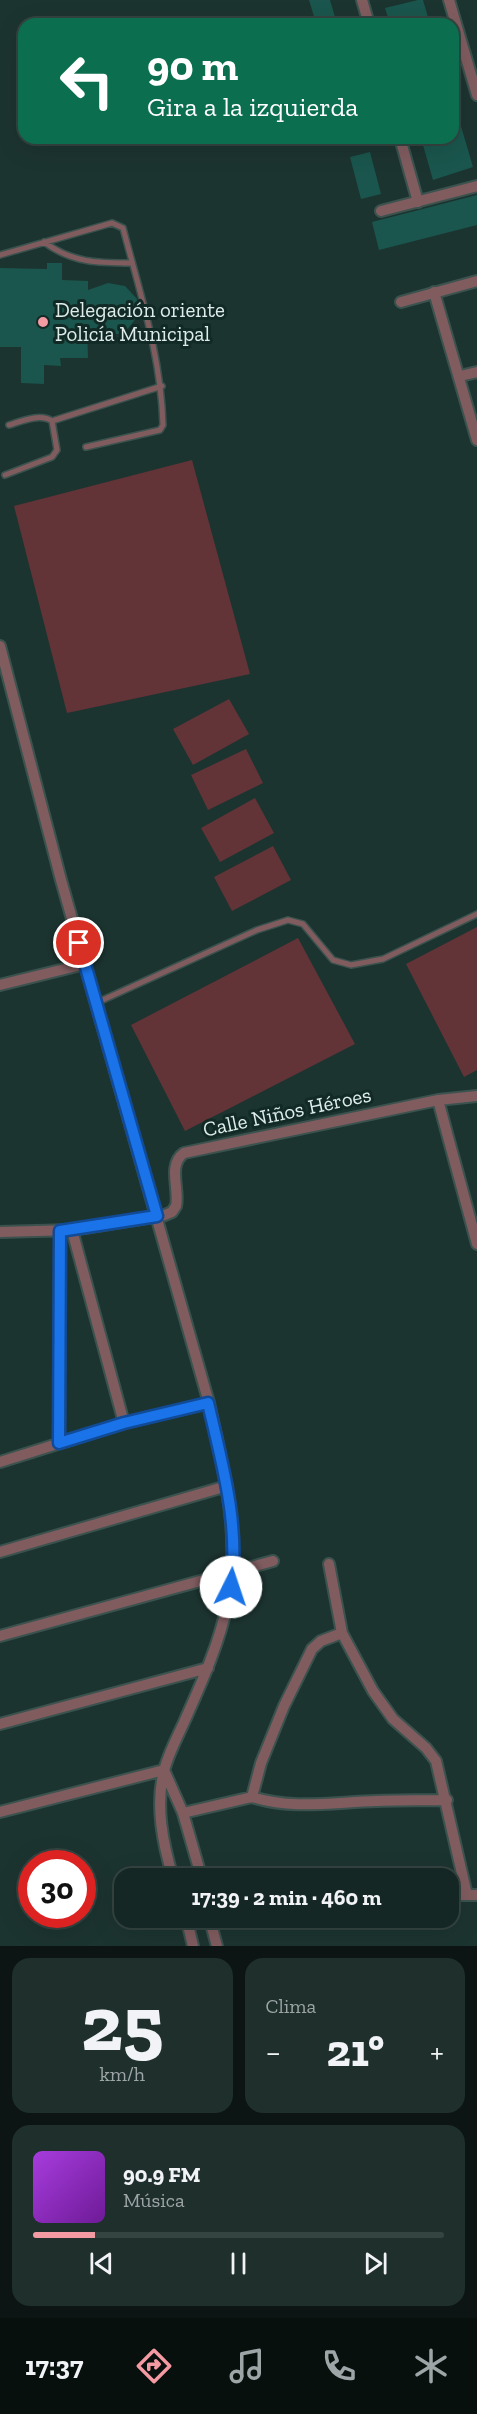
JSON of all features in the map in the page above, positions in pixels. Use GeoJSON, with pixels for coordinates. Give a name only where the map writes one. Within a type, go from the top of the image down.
{"type":"FeatureCollection","features":[{"type":"Feature","properties":{"kind":"street"},"geometry":{"type":"LineString","coordinates":[[362,0],[367,18]]}},
{"type":"Feature","properties":{"kind":"street"},"geometry":{"type":"LineString","coordinates":[[449,0],[454,18]]}},
{"type":"Feature","properties":{"kind":"street"},"geometry":{"type":"LineString","coordinates":[[459,34],[477,95]]}},
{"type":"Feature","properties":{"kind":"street"},"geometry":{"type":"LineString","coordinates":[[402,144],[418,202]]}},
{"type":"Feature","properties":{"kind":"street"},"geometry":{"type":"LineString","coordinates":[[381,211],[477,186]]}},
{"type":"Feature","properties":{"kind":"street"},"geometry":{"type":"LineString","coordinates":[[401,302],[477,281]]}},
{"type":"Feature","properties":{"kind":"street"},"geometry":{"type":"LineString","coordinates":[[434,292],[477,440]]}},
{"type":"Feature","properties":{"kind":"street"},"geometry":{"type":"LineString","coordinates":[[460,376],[477,372]]}},
{"type":"Feature","properties":{"kind":"street"},"geometry":{"type":"LineString","coordinates":[[0,646],[85,964],[208,1403],[227,1486],[232,1528],[233,1572],[228,1603],[208,1668],[164,1770],[161,1819],[170,1868]]}},
{"type":"Feature","properties":{"kind":"street"},"geometry":{"type":"LineString","coordinates":[[0,986],[85,964]]}},
{"type":"Feature","properties":{"kind":"street","name":"Calle Niños Héroes"},"geometry":{"type":"LineString","coordinates":[[157,1216],[172,1212],[176,1206],[175,1168],[179,1156],[184,1153],[438,1100],[477,1096]]}},
{"type":"Feature","properties":{"kind":"street"},"geometry":{"type":"LineString","coordinates":[[438,1100],[477,1244]]}},
{"type":"Feature","properties":{"kind":"street"},"geometry":{"type":"LineString","coordinates":[[0,1232],[72,1230],[157,1216]]}},
{"type":"Feature","properties":{"kind":"street"},"geometry":{"type":"LineString","coordinates":[[72,1230],[124,1423]]}},
{"type":"Feature","properties":{"kind":"street"},"geometry":{"type":"LineString","coordinates":[[59,1443],[60,1231]]}},
{"type":"Feature","properties":{"kind":"street"},"geometry":{"type":"LineString","coordinates":[[0,1462],[124,1423],[208,1403]]}},
{"type":"Feature","properties":{"kind":"street"},"geometry":{"type":"LineString","coordinates":[[0,1552],[227,1486]]}},
{"type":"Feature","properties":{"kind":"street"},"geometry":{"type":"LineString","coordinates":[[0,1636],[273,1561]]}},
{"type":"Feature","properties":{"kind":"street"},"geometry":{"type":"LineString","coordinates":[[329,1564],[342,1633],[373,1691],[393,1719],[426,1748],[436,1761],[472,1895]]}},
{"type":"Feature","properties":{"kind":"street"},"geometry":{"type":"LineString","coordinates":[[252,1797],[261,1763],[284,1706],[312,1649],[321,1641],[342,1633]]}},
{"type":"Feature","properties":{"kind":"street"},"geometry":{"type":"LineString","coordinates":[[0,1724],[208,1668]]}},
{"type":"Feature","properties":{"kind":"street"},"geometry":{"type":"LineString","coordinates":[[0,1812],[164,1770]]}},
{"type":"Feature","properties":{"kind":"street"},"geometry":{"type":"LineString","coordinates":[[164,1770],[183,1812],[199,1868]]}},
{"type":"Feature","properties":{"kind":"street"},"geometry":{"type":"LineString","coordinates":[[183,1812],[252,1797],[276,1804],[310,1805],[447,1800]]}},
{"type":"Feature","properties":{"kind":"street"},"geometry":{"type":"LineString","coordinates":[[189,1928],[194,1946]]}},
{"type":"Feature","properties":{"kind":"street"},"geometry":{"type":"LineString","coordinates":[[212,1928],[217,1946]]}},
{"type":"Feature","properties":{"kind":"lane"},"geometry":{"type":"LineString","coordinates":[[0,255],[112,223],[123,228],[144,300],[162,386],[163,424],[160,430],[86,447]]}},
{"type":"Feature","properties":{"kind":"lane"},"geometry":{"type":"LineString","coordinates":[[44,242],[72,259],[95,263],[132,263]]}},
{"type":"Feature","properties":{"kind":"lane"},"geometry":{"type":"LineString","coordinates":[[9,425],[43,417],[52,421],[162,386]]}},
{"type":"Feature","properties":{"kind":"lane"},"geometry":{"type":"LineString","coordinates":[[5,475],[56,453],[52,421]]}},
{"type":"Feature","properties":{"kind":"lane"},"geometry":{"type":"LineString","coordinates":[[96,1003],[257,930],[288,920],[303,924],[333,960],[351,964],[382,959],[477,914]]}},
{"type":"Feature","properties":{"kind":"shaded area"},"geometry":{"type":"Polygon","coordinates":[[[192,460],[250,674],[67,713],[14,506],[192,460]]]}},
{"type":"Feature","properties":{"kind":"shaded area"},"geometry":{"type":"Polygon","coordinates":[[[229,699],[249,734],[193,765],[173,729],[229,699]]]}},
{"type":"Feature","properties":{"kind":"shaded area"},"geometry":{"type":"Polygon","coordinates":[[[246,749],[263,783],[208,810],[191,775],[246,749]]]}},
{"type":"Feature","properties":{"kind":"shaded area"},"geometry":{"type":"Polygon","coordinates":[[[255,798],[274,833],[220,862],[201,828],[255,798]]]}},
{"type":"Feature","properties":{"kind":"shaded area"},"geometry":{"type":"Polygon","coordinates":[[[273,846],[291,880],[232,911],[214,877],[273,846]]]}},
{"type":"Feature","properties":{"kind":"shaded area"},"geometry":{"type":"Polygon","coordinates":[[[477,927],[477,1070],[464,1077],[406,964],[477,927]]]}},
{"type":"Feature","properties":{"kind":"shaded area"},"geometry":{"type":"Polygon","coordinates":[[[298,938],[355,1044],[185,1131],[131,1025],[298,938]]]}},
{"type":"Feature","properties":{"kind":"building"},"geometry":{"type":"Polygon","coordinates":[[[309,0],[330,0],[335,17],[314,18],[309,0]]]}},
{"type":"Feature","properties":{"kind":"building"},"geometry":{"type":"Polygon","coordinates":[[[423,0],[428,18],[388,18],[385,8],[423,0]]]}},
{"type":"Feature","properties":{"kind":"building"},"geometry":{"type":"Polygon","coordinates":[[[459,119],[473,167],[433,180],[423,144],[459,144],[459,119]]]}},
{"type":"Feature","properties":{"kind":"building"},"geometry":{"type":"Polygon","coordinates":[[[370,152],[381,194],[361,199],[350,157],[370,152]]]}},
{"type":"Feature","properties":{"kind":"building"},"geometry":{"type":"Polygon","coordinates":[[[477,195],[477,225],[379,250],[372,222],[477,195]]]}},
{"type":"Feature","properties":{"kind":"building","name":"Delegación oriente Policía Municipal"},"geometry":{"type":"Polygon","coordinates":[[[47,263],[62,263],[62,280],[88,281],[88,290],[108,283],[125,286],[137,299],[137,317],[126,331],[118,334],[109,334],[87,327],[88,358],[60,358],[61,366],[44,365],[44,384],[21,383],[21,347],[0,347],[0,268],[47,269],[47,263]]]}},
{"type":"Feature","properties":{"kind":"place","name":"Delegación oriente Policía Municipal"},"geometry":{"type":"Point","coordinates":[43,322]}},
{"type":"Feature","properties":{"kind":"route"},"geometry":{"type":"LineString","coordinates":[[79,943],[157,1216],[60,1231],[59,1443],[124,1423],[208,1403],[227,1486],[232,1528],[231,1587]]}}]}
